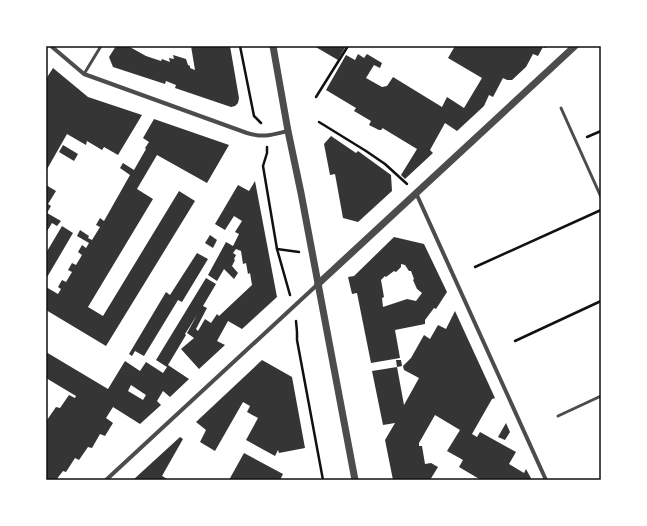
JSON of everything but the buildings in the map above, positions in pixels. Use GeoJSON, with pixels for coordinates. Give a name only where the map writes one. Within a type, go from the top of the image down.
{"type":"FeatureCollection","features":[{"type":"Feature","properties":{"kind":"street"},"geometry":{"type":"LineString","coordinates":[[51,46],[84,74],[247,133],[256,136],[265,136],[288,131]]}},
{"type":"Feature","properties":{"kind":"street"},"geometry":{"type":"LineString","coordinates":[[273,46],[355,480]]}},
{"type":"Feature","properties":{"kind":"street"},"geometry":{"type":"LineString","coordinates":[[106,480],[575,46]]}},
{"type":"Feature","properties":{"kind":"street"},"geometry":{"type":"LineString","coordinates":[[416,193],[546,480]]}},
{"type":"Feature","properties":{"kind":"lane"},"geometry":{"type":"LineString","coordinates":[[84,74],[101,46]]}},
{"type":"Feature","properties":{"kind":"lane"},"geometry":{"type":"LineString","coordinates":[[561,108],[601,197]]}},
{"type":"Feature","properties":{"kind":"lane"},"geometry":{"type":"LineString","coordinates":[[558,416],[601,396]]}},
{"type":"Feature","properties":{"kind":"path"},"geometry":{"type":"LineString","coordinates":[[240,46],[254,116],[261,122],[265,136],[267,153],[263,166],[277,249],[286,284],[294,307],[297,340],[323,480]]}},
{"type":"Feature","properties":{"kind":"path"},"geometry":{"type":"LineString","coordinates":[[316,97],[348,46]]}},
{"type":"Feature","properties":{"kind":"path"},"geometry":{"type":"LineString","coordinates":[[320,122],[385,164],[416,193]]}},
{"type":"Feature","properties":{"kind":"path"},"geometry":{"type":"LineString","coordinates":[[475,267],[601,210]]}},
{"type":"Feature","properties":{"kind":"path"},"geometry":{"type":"LineString","coordinates":[[277,249],[312,253]]}},
{"type":"Feature","properties":{"kind":"path"},"geometry":{"type":"LineString","coordinates":[[515,341],[601,302]]}}]}
